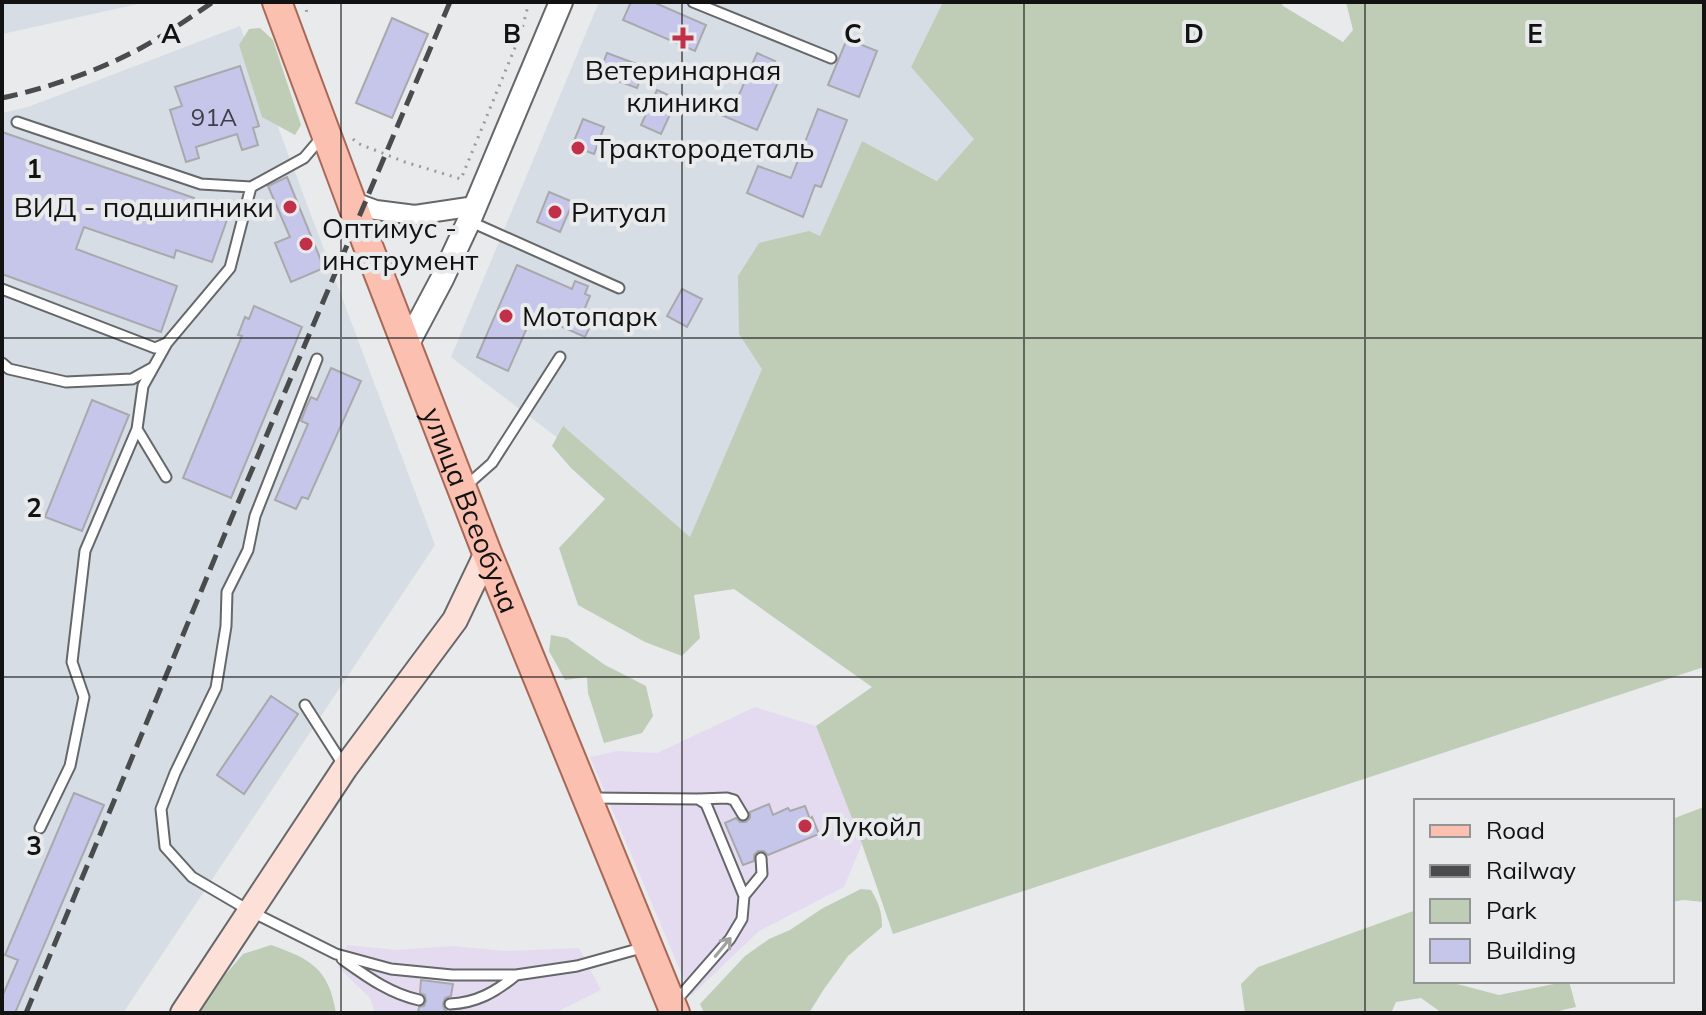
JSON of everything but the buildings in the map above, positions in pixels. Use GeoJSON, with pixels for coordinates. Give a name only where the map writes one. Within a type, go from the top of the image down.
{"type":"FeatureCollection","features":[{"type":"Feature","properties":{"kind":"main road","name":"улица Всеобуча"},"geometry":{"type":"LineString","coordinates":[[277,2],[337,134],[351,201],[487,553],[674,1009]]}},
{"type":"Feature","properties":{"kind":"main road"},"geometry":{"type":"LineString","coordinates":[[183,1013],[345,768],[455,620],[487,553]]}},
{"type":"Feature","properties":{"kind":"street"},"geometry":{"type":"LineString","coordinates":[[407,345],[472,214],[561,2]]}},
{"type":"Feature","properties":{"kind":"street"},"geometry":{"type":"LineString","coordinates":[[351,201],[376,210],[415,215],[472,214]]}},
{"type":"Feature","properties":{"kind":"lane"},"geometry":{"type":"LineString","coordinates":[[693,2],[831,58]]}},
{"type":"Feature","properties":{"kind":"lane"},"geometry":{"type":"LineString","coordinates":[[17,122],[201,184],[251,187],[304,158],[337,134]]}},
{"type":"Feature","properties":{"kind":"lane"},"geometry":{"type":"LineString","coordinates":[[40,828],[70,766],[84,697],[72,662],[85,551],[137,429],[143,386],[167,343],[230,268],[251,187]]}},
{"type":"Feature","properties":{"kind":"lane"},"geometry":{"type":"LineString","coordinates":[[472,214],[619,288]]}},
{"type":"Feature","properties":{"kind":"lane"},"geometry":{"type":"LineString","coordinates":[[2,289],[155,348],[167,343]]}},
{"type":"Feature","properties":{"kind":"lane"},"geometry":{"type":"LineString","coordinates":[[463,488],[492,463],[560,357]]}},
{"type":"Feature","properties":{"kind":"lane"},"geometry":{"type":"LineString","coordinates":[[317,359],[255,516],[248,550],[227,592],[226,626],[216,688],[161,809],[165,847],[192,877],[250,911],[336,954],[386,988],[419,1000]]}},
{"type":"Feature","properties":{"kind":"lane"},"geometry":{"type":"LineString","coordinates":[[2,363],[9,369],[66,382],[132,379],[154,366]]}},
{"type":"Feature","properties":{"kind":"lane"},"geometry":{"type":"LineString","coordinates":[[137,429],[166,477]]}},
{"type":"Feature","properties":{"kind":"lane"},"geometry":{"type":"LineString","coordinates":[[305,705],[345,768]]}},
{"type":"Feature","properties":{"kind":"lane"},"geometry":{"type":"LineString","coordinates":[[588,798],[727,798],[734,800],[743,815]]}},
{"type":"Feature","properties":{"kind":"lane"},"geometry":{"type":"LineString","coordinates":[[674,1009],[742,919],[744,896],[706,804],[698,799]]}},
{"type":"Feature","properties":{"kind":"lane"},"geometry":{"type":"LineString","coordinates":[[744,896],[762,874],[761,858]]}},
{"type":"Feature","properties":{"kind":"lane"},"geometry":{"type":"LineString","coordinates":[[336,954],[391,969],[452,975],[516,975],[577,966],[648,946]]}},
{"type":"Feature","properties":{"kind":"lane"},"geometry":{"type":"LineString","coordinates":[[450,1004],[483,998],[516,975]]}},
{"type":"Feature","properties":{"kind":"path"},"geometry":{"type":"LineString","coordinates":[[305,2],[307,16]]}},
{"type":"Feature","properties":{"kind":"path"},"geometry":{"type":"LineString","coordinates":[[337,134],[386,155],[461,179],[521,33],[529,2]]}},
{"type":"Feature","properties":{"kind":"shaded area"},"geometry":{"type":"Polygon","coordinates":[[[2,2],[147,2],[2,34],[2,2]]]}},
{"type":"Feature","properties":{"kind":"shaded area"},"geometry":{"type":"Polygon","coordinates":[[[599,2],[943,2],[911,67],[975,138],[938,181],[862,141],[690,538],[451,357],[599,2]]]}},
{"type":"Feature","properties":{"kind":"shaded area"},"geometry":{"type":"Polygon","coordinates":[[[240,26],[435,545],[123,1013],[2,1013],[2,113],[28,107],[240,26]]]}},
{"type":"Feature","properties":{"kind":"shaded area"},"geometry":{"type":"Polygon","coordinates":[[[755,707],[816,726],[862,844],[844,887],[759,931],[691,996],[590,757],[617,751],[657,753],[755,707]]]}},
{"type":"Feature","properties":{"kind":"shaded area"},"geometry":{"type":"Polygon","coordinates":[[[347,945],[397,950],[452,946],[505,951],[579,948],[601,990],[555,1013],[375,1013],[370,998],[338,967],[347,945]]]}},
{"type":"Feature","properties":{"kind":"green space"},"geometry":{"type":"Polygon","coordinates":[[[943,2],[1281,2],[1343,42],[1353,30],[1346,2],[1704,2],[1704,667],[893,934],[816,726],[872,687],[734,589],[694,595],[700,638],[682,656],[645,642],[578,605],[559,548],[605,499],[552,446],[563,426],[690,537],[762,369],[739,334],[738,276],[759,243],[809,231],[820,236],[862,141],[937,181],[974,139],[911,67],[943,2]]]}},
{"type":"Feature","properties":{"kind":"green space"},"geometry":{"type":"Polygon","coordinates":[[[260,28],[273,40],[301,125],[295,135],[262,117],[239,45],[249,29],[260,28]]]}},
{"type":"Feature","properties":{"kind":"green space"},"geometry":{"type":"Polygon","coordinates":[[[551,635],[567,638],[605,665],[646,686],[653,716],[642,733],[604,743],[588,693],[587,677],[565,680],[549,651],[551,635]]]}},
{"type":"Feature","properties":{"kind":"green space"},"geometry":{"type":"Polygon","coordinates":[[[1704,807],[1704,902],[1674,902],[1674,818],[1704,807]]]}},
{"type":"Feature","properties":{"kind":"green space"},"geometry":{"type":"Polygon","coordinates":[[[861,889],[871,890],[874,895],[881,912],[882,927],[848,956],[809,1013],[704,1013],[700,1004],[745,956],[769,939],[861,889]]]}},
{"type":"Feature","properties":{"kind":"green space"},"geometry":{"type":"Polygon","coordinates":[[[1414,911],[1414,983],[1457,983],[1499,995],[1570,983],[1576,1007],[1550,1013],[1442,1013],[1421,998],[1396,1002],[1391,1013],[1245,1013],[1241,984],[1258,967],[1414,911]]]}},
{"type":"Feature","properties":{"kind":"green space"},"geometry":{"type":"Polygon","coordinates":[[[271,945],[297,955],[316,968],[329,986],[336,1013],[198,1013],[243,954],[271,945]]]}},
{"type":"Feature","properties":{"kind":"railway"},"geometry":{"type":"LineString","coordinates":[[2,98],[61,82],[119,59],[155,40],[213,2]]}},
{"type":"Feature","properties":{"kind":"railway"},"geometry":{"type":"LineString","coordinates":[[26,1013],[450,2]]}},
{"type":"Feature","properties":{"kind":"place","name":"Ветеринарная клиника"},"geometry":{"type":"Point","coordinates":[683,38]}},
{"type":"Feature","properties":{"kind":"place","name":"Трактородеталь"},"geometry":{"type":"Point","coordinates":[578,148]}},
{"type":"Feature","properties":{"kind":"place","name":"ВИД - подшипники"},"geometry":{"type":"Point","coordinates":[290,207]}},
{"type":"Feature","properties":{"kind":"place","name":"Ритуал"},"geometry":{"type":"Point","coordinates":[555,212]}},
{"type":"Feature","properties":{"kind":"place","name":"Оптимус - инструмент"},"geometry":{"type":"Point","coordinates":[306,244]}},
{"type":"Feature","properties":{"kind":"place","name":"Мотопарк"},"geometry":{"type":"Point","coordinates":[506,316]}},
{"type":"Feature","properties":{"kind":"place","name":"Лукойл"},"geometry":{"type":"Point","coordinates":[805,826]}}]}
